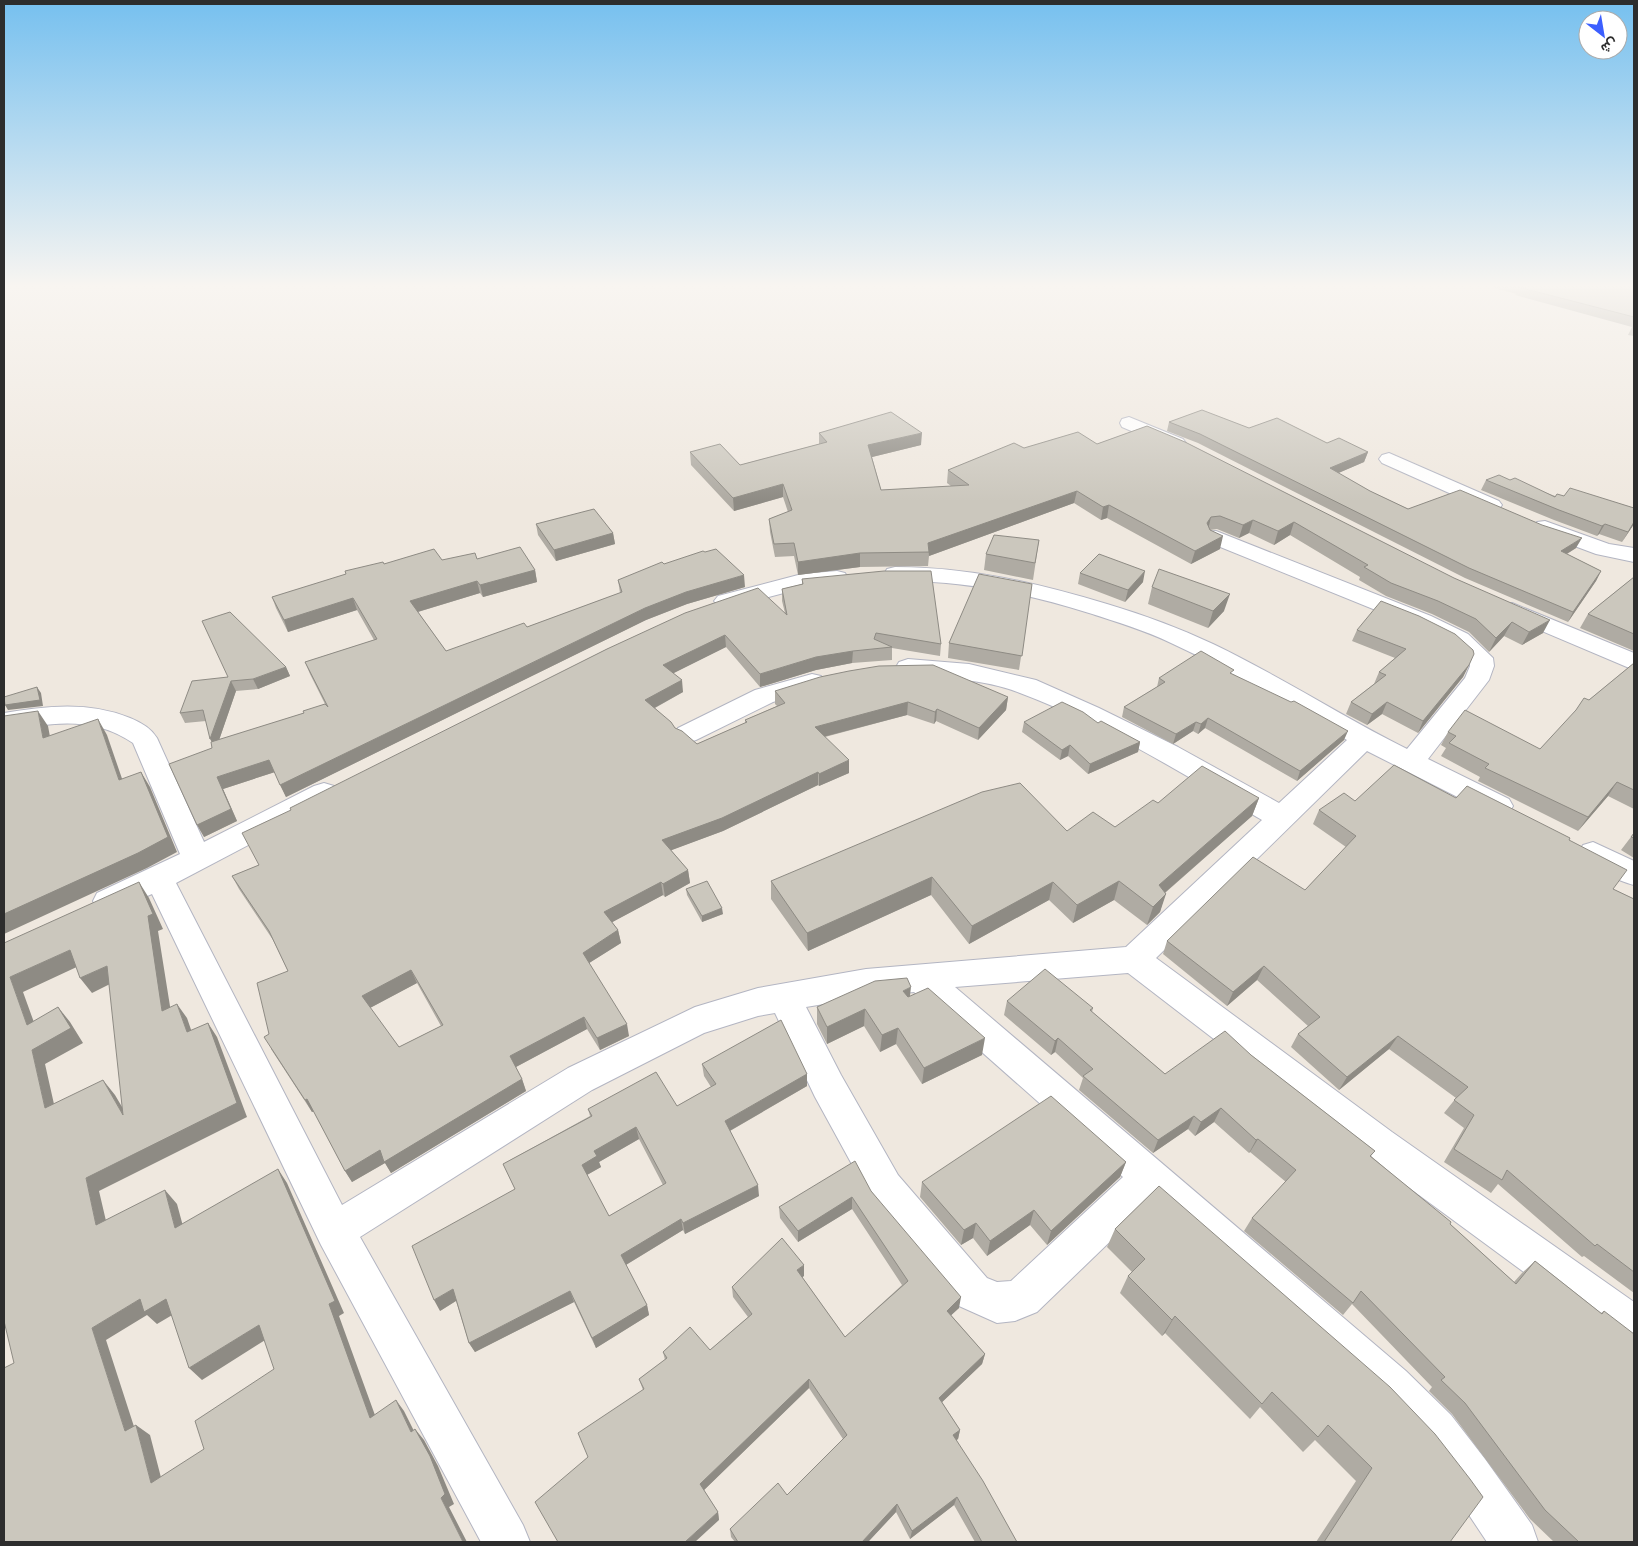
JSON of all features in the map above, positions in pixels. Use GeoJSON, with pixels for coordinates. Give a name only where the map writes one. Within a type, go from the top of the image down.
{"type":"FeatureCollection","features":[{"type":"Feature","properties":{"kind":"street"},"geometry":{"type":"LineString","coordinates":[[1129,423],[1198,453]]}},
{"type":"Feature","properties":{"kind":"street"},"geometry":{"type":"LineString","coordinates":[[1389,459],[1514,515],[1604,549],[1634,555]]}},
{"type":"Feature","properties":{"kind":"street"},"geometry":{"type":"LineString","coordinates":[[1216,537],[1423,621],[1459,639],[1481,658],[1482,666],[1476,680],[1411,762]]}},
{"type":"Feature","properties":{"kind":"street"},"geometry":{"type":"LineString","coordinates":[[704,608],[802,581],[864,575],[917,573],[978,578],[1020,586],[1073,600],[1149,625],[1232,664],[1365,738],[1523,819]]}},
{"type":"Feature","properties":{"kind":"street"},"geometry":{"type":"LineString","coordinates":[[1492,601],[1634,662]]}},
{"type":"Feature","properties":{"kind":"street"},"geometry":{"type":"LineString","coordinates":[[886,669],[905,667],[969,672],[1027,686],[1134,736],[1282,818]]}},
{"type":"Feature","properties":{"kind":"street"},"geometry":{"type":"LineString","coordinates":[[687,734],[764,696],[831,676]]}},
{"type":"Feature","properties":{"kind":"street"},"geometry":{"type":"LineString","coordinates":[[4,722],[55,714],[86,716],[109,720],[130,727],[144,738],[196,858]]}},
{"type":"Feature","properties":{"kind":"street"},"geometry":{"type":"LineString","coordinates":[[336,1231],[580,1079],[694,1021],[758,1002],[866,983],[1134,959],[1365,738]]}},
{"type":"Feature","properties":{"kind":"street"},"geometry":{"type":"LineString","coordinates":[[90,910],[159,878],[346,782]]}},
{"type":"Feature","properties":{"kind":"street"},"geometry":{"type":"LineString","coordinates":[[1574,844],[1634,874]]}},
{"type":"Feature","properties":{"kind":"street"},"geometry":{"type":"LineString","coordinates":[[159,878],[237,1039],[336,1231],[506,1542]]}},
{"type":"Feature","properties":{"kind":"street"},"geometry":{"type":"LineString","coordinates":[[1134,959],[1379,1144],[1634,1328]]}},
{"type":"Feature","properties":{"kind":"street"},"geometry":{"type":"LineString","coordinates":[[920,977],[1391,1386],[1435,1431],[1469,1475],[1515,1542]]}},
{"type":"Feature","properties":{"kind":"street"},"geometry":{"type":"LineString","coordinates":[[784,997],[828,1086],[885,1188],[973,1292],[988,1301],[1003,1305],[1023,1298],[1151,1177]]}},
{"type":"Feature","properties":{"kind":"building"},"geometry":{"type":"Polygon","coordinates":[[[1202,410],[1249,428],[1277,418],[1327,443],[1339,438],[1368,452],[1330,468],[1370,491],[1408,509],[1460,490],[1542,525],[1582,538],[1561,551],[1601,571],[1573,612],[1469,568],[1200,434],[1169,422],[1202,410]]]}},
{"type":"Feature","properties":{"kind":"building"},"geometry":{"type":"Polygon","coordinates":[[[891,412],[922,433],[868,445],[881,490],[969,485],[948,470],[1014,443],[1024,448],[1078,432],[1097,444],[1147,426],[1185,442],[1454,578],[1550,620],[1529,632],[1512,622],[1496,638],[1476,619],[1438,601],[1391,583],[1364,567],[1368,565],[1294,522],[1278,531],[1253,520],[1243,525],[1220,516],[1211,517],[1207,523],[1210,530],[1223,536],[1195,551],[1109,505],[1103,507],[1077,491],[928,543],[929,552],[860,553],[798,562],[794,543],[774,544],[769,519],[792,510],[783,484],[733,498],[690,452],[720,444],[740,465],[827,442],[819,433],[891,412]]]}},
{"type":"Feature","properties":{"kind":"building"},"geometry":{"type":"Polygon","coordinates":[[[1499,475],[1510,480],[1515,478],[1555,497],[1557,494],[1564,496],[1570,488],[1634,508],[1634,522],[1628,532],[1605,524],[1602,526],[1486,480],[1499,475]]]}},
{"type":"Feature","properties":{"kind":"building"},"geometry":{"type":"Polygon","coordinates":[[[594,509],[613,533],[554,550],[536,524],[594,509]]]}},
{"type":"Feature","properties":{"kind":"building"},"geometry":{"type":"Polygon","coordinates":[[[994,535],[1039,540],[1035,563],[986,554],[994,535]]]}},
{"type":"Feature","properties":{"kind":"building"},"geometry":{"type":"Polygon","coordinates":[[[520,547],[535,570],[480,585],[477,581],[410,601],[446,651],[524,623],[527,627],[622,592],[618,580],[662,562],[664,564],[703,551],[716,549],[744,575],[686,592],[645,608],[280,785],[269,760],[217,777],[231,809],[197,825],[169,764],[212,748],[211,742],[304,713],[303,711],[325,704],[328,707],[305,662],[377,639],[353,598],[284,620],[272,597],[346,574],[345,571],[383,562],[384,564],[434,549],[442,560],[475,553],[477,559],[520,547]]]}},
{"type":"Feature","properties":{"kind":"building"},"geometry":{"type":"Polygon","coordinates":[[[1099,554],[1145,571],[1128,590],[1080,573],[1099,554]]]}},
{"type":"Feature","properties":{"kind":"building"},"geometry":{"type":"Polygon","coordinates":[[[1159,569],[1230,594],[1213,611],[1152,587],[1159,569]]]}},
{"type":"Feature","properties":{"kind":"building"},"geometry":{"type":"Polygon","coordinates":[[[884,571],[931,571],[941,644],[876,633],[874,639],[892,647],[816,657],[760,674],[725,635],[663,665],[682,680],[645,700],[671,722],[675,728],[682,731],[697,744],[785,703],[775,691],[820,677],[879,666],[933,665],[1008,697],[979,728],[937,709],[935,712],[908,702],[815,727],[849,760],[819,774],[818,772],[722,818],[662,840],[688,870],[604,912],[618,930],[583,953],[627,1024],[597,1038],[584,1017],[510,1056],[522,1079],[384,1162],[380,1150],[345,1171],[307,1099],[305,1100],[264,1037],[269,1034],[257,983],[288,971],[269,931],[232,876],[259,865],[242,833],[291,810],[290,808],[607,649],[685,613],[758,588],[787,615],[782,589],[803,584],[802,579],[884,571]],[[411,970],[362,996],[399,1047],[443,1025],[411,970]]]}},
{"type":"Feature","properties":{"kind":"building"},"geometry":{"type":"Polygon","coordinates":[[[979,574],[1032,584],[1022,656],[949,643],[979,574]]]}},
{"type":"Feature","properties":{"kind":"building"},"geometry":{"type":"Polygon","coordinates":[[[1634,577],[1634,634],[1588,614],[1634,577]]]}},
{"type":"Feature","properties":{"kind":"building"},"geometry":{"type":"Polygon","coordinates":[[[1381,601],[1419,616],[1455,634],[1473,650],[1474,654],[1469,665],[1423,721],[1387,702],[1372,714],[1351,702],[1386,675],[1379,672],[1406,649],[1357,630],[1381,601]]]}},
{"type":"Feature","properties":{"kind":"building"},"geometry":{"type":"Polygon","coordinates":[[[230,612],[286,667],[253,679],[231,681],[210,739],[203,710],[180,713],[192,681],[228,677],[202,621],[230,612]]]}},
{"type":"Feature","properties":{"kind":"building"},"geometry":{"type":"Polygon","coordinates":[[[1201,651],[1234,670],[1230,673],[1291,702],[1294,701],[1348,731],[1300,771],[1208,718],[1201,724],[1196,722],[1176,734],[1124,707],[1165,682],[1159,678],[1201,651]]]}},
{"type":"Feature","properties":{"kind":"building"},"geometry":{"type":"Polygon","coordinates":[[[1634,663],[1634,790],[1617,782],[1588,817],[1485,768],[1489,764],[1449,743],[1456,736],[1448,732],[1465,710],[1540,749],[1576,710],[1584,698],[1589,700],[1634,663]]]}},
{"type":"Feature","properties":{"kind":"building"},"geometry":{"type":"Polygon","coordinates":[[[37,687],[40,700],[5,705],[4,697],[37,687]]]}},
{"type":"Feature","properties":{"kind":"building"},"geometry":{"type":"Polygon","coordinates":[[[1062,702],[1083,712],[1098,723],[1101,721],[1140,742],[1090,764],[1070,745],[1062,750],[1024,722],[1062,702]]]}},
{"type":"Feature","properties":{"kind":"building"},"geometry":{"type":"Polygon","coordinates":[[[38,711],[43,738],[98,719],[119,780],[141,772],[168,837],[138,853],[4,914],[4,716],[38,711]]]}},
{"type":"Feature","properties":{"kind":"building"},"geometry":{"type":"Polygon","coordinates":[[[1394,765],[1456,798],[1467,786],[1570,838],[1569,840],[1627,870],[1613,889],[1634,899],[1634,1272],[1597,1244],[1595,1246],[1507,1170],[1502,1180],[1454,1149],[1474,1115],[1454,1100],[1468,1087],[1398,1036],[1347,1077],[1298,1034],[1320,1017],[1264,966],[1233,992],[1167,941],[1253,857],[1305,890],[1356,836],[1319,810],[1344,793],[1355,801],[1394,765]]]}},
{"type":"Feature","properties":{"kind":"building"},"geometry":{"type":"Polygon","coordinates":[[[1202,766],[1259,798],[1159,885],[1166,894],[1153,907],[1119,881],[1077,905],[1053,882],[972,926],[932,877],[807,933],[771,881],[982,792],[1020,783],[1067,831],[1093,812],[1115,827],[1153,800],[1158,803],[1202,766]]]}},
{"type":"Feature","properties":{"kind":"building"},"geometry":{"type":"Polygon","coordinates":[[[707,881],[722,908],[702,916],[686,889],[707,881]]]}},
{"type":"Feature","properties":{"kind":"building"},"geometry":{"type":"Polygon","coordinates":[[[139,882],[153,914],[148,916],[162,1011],[177,1004],[187,1032],[208,1023],[237,1103],[86,1178],[96,1225],[165,1190],[175,1228],[278,1169],[335,1301],[329,1304],[370,1418],[396,1400],[411,1432],[415,1429],[430,1456],[445,1494],[441,1498],[463,1542],[4,1542],[4,1368],[14,1363],[4,1321],[4,943],[139,882]],[[70,950],[10,977],[27,1025],[58,1007],[71,1028],[32,1050],[45,1108],[103,1080],[123,1115],[107,966],[80,978],[70,950]],[[140,1299],[92,1328],[125,1431],[136,1425],[151,1483],[204,1449],[195,1421],[274,1369],[259,1325],[189,1368],[166,1299],[144,1312],[140,1299]]]}},
{"type":"Feature","properties":{"kind":"building"},"geometry":{"type":"Polygon","coordinates":[[[1045,969],[1093,1008],[1090,1010],[1165,1074],[1225,1031],[1251,1055],[1375,1151],[1370,1156],[1451,1222],[1450,1224],[1516,1284],[1535,1261],[1602,1314],[1604,1311],[1634,1334],[1634,1542],[1579,1542],[1545,1510],[1465,1403],[1441,1380],[1445,1377],[1361,1291],[1353,1303],[1252,1218],[1296,1170],[1258,1139],[1256,1140],[1221,1108],[1201,1122],[1194,1116],[1158,1140],[1083,1076],[1093,1069],[1058,1038],[1055,1041],[1007,1001],[1045,969]]]}},
{"type":"Feature","properties":{"kind":"building"},"geometry":{"type":"Polygon","coordinates":[[[907,978],[911,987],[903,991],[908,997],[928,988],[985,1038],[924,1068],[898,1028],[882,1035],[865,1009],[827,1027],[817,1007],[875,981],[907,978]]]}},
{"type":"Feature","properties":{"kind":"building"},"geometry":{"type":"Polygon","coordinates":[[[781,1020],[807,1074],[725,1121],[758,1185],[683,1223],[681,1219],[621,1255],[647,1305],[592,1338],[570,1291],[469,1343],[453,1289],[434,1300],[412,1246],[515,1189],[503,1164],[592,1116],[588,1109],[656,1072],[677,1106],[716,1084],[702,1064],[781,1020]],[[636,1127],[594,1151],[597,1156],[582,1165],[609,1216],[666,1183],[636,1127]]]}},
{"type":"Feature","properties":{"kind":"building"},"geometry":{"type":"Polygon","coordinates":[[[1051,1096],[1126,1162],[1051,1231],[1034,1210],[990,1241],[976,1223],[964,1230],[922,1182],[1051,1096]]]}},
{"type":"Feature","properties":{"kind":"building"},"geometry":{"type":"Polygon","coordinates":[[[855,1161],[871,1191],[961,1297],[947,1311],[985,1354],[939,1398],[960,1430],[953,1435],[983,1481],[1017,1542],[982,1542],[957,1497],[912,1531],[897,1504],[862,1542],[738,1542],[730,1529],[778,1483],[787,1495],[847,1435],[809,1379],[700,1484],[718,1512],[687,1542],[558,1542],[535,1502],[588,1457],[578,1433],[644,1389],[639,1379],[667,1358],[663,1352],[690,1327],[710,1350],[752,1314],[732,1287],[782,1238],[804,1265],[797,1270],[845,1337],[908,1281],[852,1197],[798,1231],[779,1207],[855,1161]]]}},
{"type":"Feature","properties":{"kind":"building"},"geometry":{"type":"Polygon","coordinates":[[[1159,1186],[1390,1387],[1435,1434],[1483,1497],[1450,1542],[1324,1542],[1372,1468],[1328,1425],[1318,1437],[1272,1392],[1262,1404],[1175,1316],[1172,1320],[1128,1276],[1145,1259],[1115,1229],[1159,1186]]]}}]}
